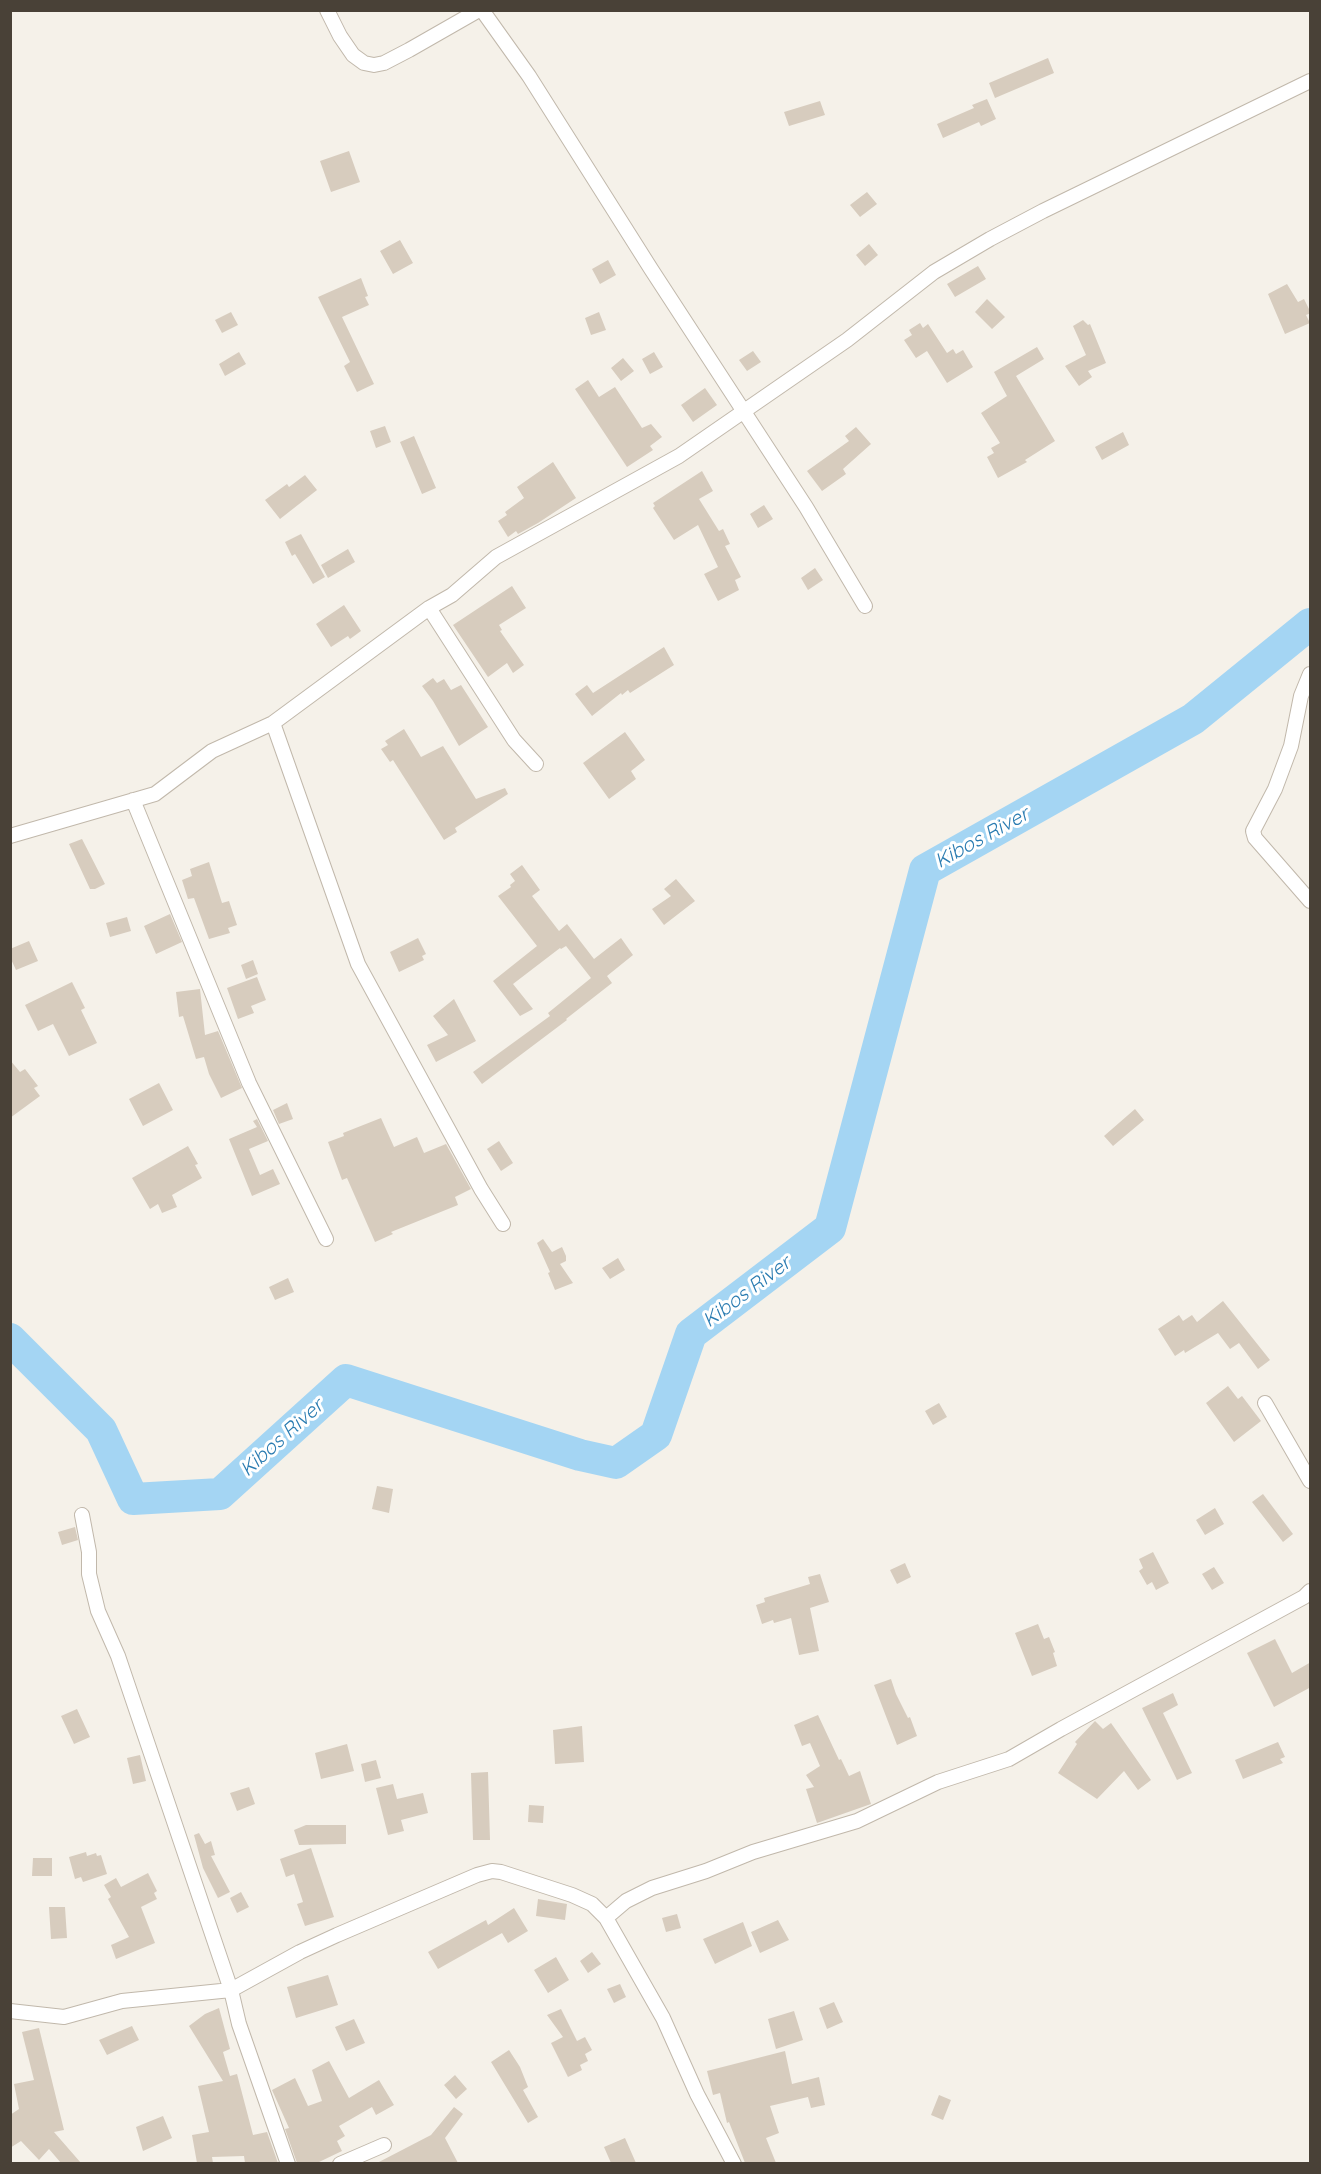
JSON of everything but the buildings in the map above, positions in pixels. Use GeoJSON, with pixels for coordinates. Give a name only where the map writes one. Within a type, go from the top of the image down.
{"type":"FeatureCollection","features":[{"type":"Feature","properties":{"kind":"street"},"geometry":{"type":"LineString","coordinates":[[327,10],[353,55],[364,63],[374,65],[384,63],[480,10],[530,76],[743,412],[806,507],[865,606]]}},
{"type":"Feature","properties":{"kind":"street"},"geometry":{"type":"LineString","coordinates":[[10,836],[155,794],[212,751],[273,723],[429,608],[452,595],[496,557],[679,456],[847,340],[934,272],[990,239],[1311,81]]}},
{"type":"Feature","properties":{"kind":"street"},"geometry":{"type":"LineString","coordinates":[[429,608],[514,740],[536,764]]}},
{"type":"Feature","properties":{"kind":"street"},"geometry":{"type":"LineString","coordinates":[[1311,674],[1301,696],[1291,746],[1275,789],[1253,831],[1255,838],[1311,901]]}},
{"type":"Feature","properties":{"kind":"street"},"geometry":{"type":"LineString","coordinates":[[273,723],[358,964],[481,1189],[503,1224]]}},
{"type":"Feature","properties":{"kind":"street"},"geometry":{"type":"LineString","coordinates":[[133,800],[249,1083],[326,1239]]}},
{"type":"Feature","properties":{"kind":"street"},"geometry":{"type":"LineString","coordinates":[[1265,1403],[1311,1481]]}},
{"type":"Feature","properties":{"kind":"street"},"geometry":{"type":"LineString","coordinates":[[82,1515],[89,1552],[89,1574],[98,1611],[118,1656],[231,1990],[239,2024],[288,2163]]}},
{"type":"Feature","properties":{"kind":"street"},"geometry":{"type":"LineString","coordinates":[[606,1918],[626,1901],[652,1888],[706,1871],[753,1851],[856,1821],[938,1782],[1009,1759],[1061,1728],[1185,1663],[1311,1591]]}},
{"type":"Feature","properties":{"kind":"street"},"geometry":{"type":"LineString","coordinates":[[10,2011],[64,2017],[122,2001],[231,1990],[300,1952],[477,1875],[492,1871],[573,1895],[592,1904],[606,1918],[663,2018],[697,2094],[734,2163]]}},
{"type":"Feature","properties":{"kind":"street"},"geometry":{"type":"LineString","coordinates":[[340,2163],[384,2145]]}},
{"type":"Feature","properties":{"kind":"waterway","name":"Kibos River"},"geometry":{"type":"LineString","coordinates":[[10,1339],[101,1430],[133,1499],[220,1494],[346,1380],[580,1455],[616,1463],[656,1435],[691,1334],[830,1228],[925,870],[1193,719],[1310,624]]}}]}
